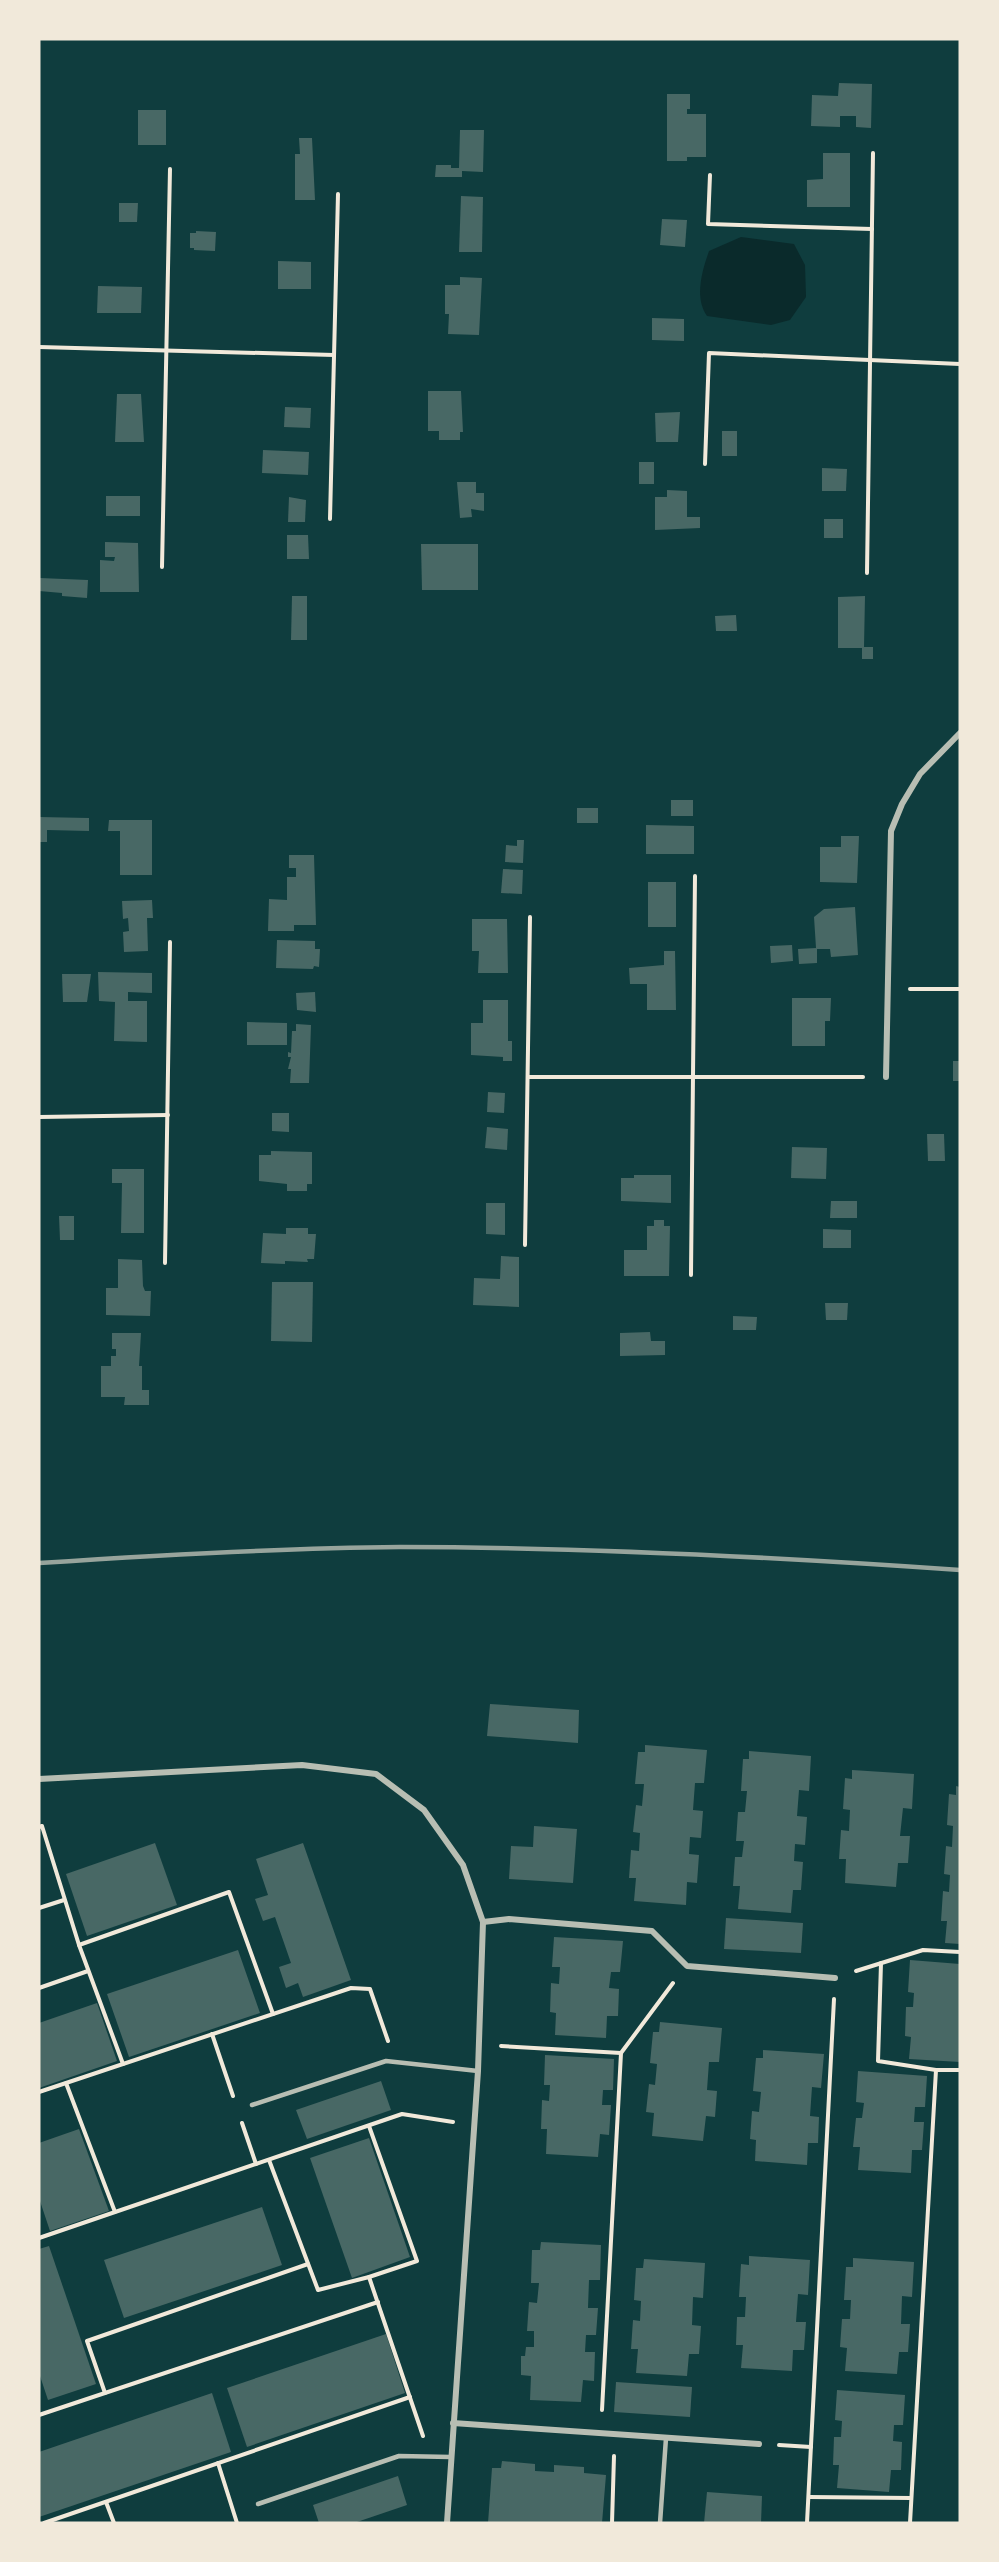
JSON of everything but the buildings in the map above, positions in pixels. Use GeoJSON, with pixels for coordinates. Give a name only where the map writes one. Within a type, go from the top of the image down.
{"type":"FeatureCollection","features":[{"type":"Feature","properties":{"kind":"street"},"geometry":{"type":"LineString","coordinates":[[886,1077],[891,831],[902,804],[920,774],[960,733]]}},
{"type":"Feature","properties":{"kind":"street"},"geometry":{"type":"LineString","coordinates":[[39,1779],[302,1765],[376,1774],[424,1810],[463,1865],[483,1922],[478,2071],[447,2523]]}},
{"type":"Feature","properties":{"kind":"street"},"geometry":{"type":"LineString","coordinates":[[483,1922],[509,1919],[652,1931],[687,1966],[835,1978]]}},
{"type":"Feature","properties":{"kind":"street"},"geometry":{"type":"LineString","coordinates":[[453,2423],[759,2444]]}},
{"type":"Feature","properties":{"kind":"lane"},"geometry":{"type":"LineString","coordinates":[[252,2105],[386,2061],[478,2071]]}},
{"type":"Feature","properties":{"kind":"lane"},"geometry":{"type":"LineString","coordinates":[[660,2523],[666,2438]]}},
{"type":"Feature","properties":{"kind":"lane"},"geometry":{"type":"LineString","coordinates":[[258,2504],[399,2456],[451,2457]]}},
{"type":"Feature","properties":{"kind":"path"},"geometry":{"type":"LineString","coordinates":[[867,573],[873,153]]}},
{"type":"Feature","properties":{"kind":"path"},"geometry":{"type":"LineString","coordinates":[[162,567],[171,169]]}},
{"type":"Feature","properties":{"kind":"path"},"geometry":{"type":"LineString","coordinates":[[710,175],[708,224],[872,229]]}},
{"type":"Feature","properties":{"kind":"path"},"geometry":{"type":"LineString","coordinates":[[330,519],[338,194]]}},
{"type":"Feature","properties":{"kind":"path"},"geometry":{"type":"LineString","coordinates":[[39,347],[334,355]]}},
{"type":"Feature","properties":{"kind":"path"},"geometry":{"type":"LineString","coordinates":[[705,464],[710,353],[960,364]]}},
{"type":"Feature","properties":{"kind":"path"},"geometry":{"type":"LineString","coordinates":[[691,1275],[695,876]]}},
{"type":"Feature","properties":{"kind":"path"},"geometry":{"type":"LineString","coordinates":[[525,1245],[530,917]]}},
{"type":"Feature","properties":{"kind":"path"},"geometry":{"type":"LineString","coordinates":[[165,1263],[170,942]]}},
{"type":"Feature","properties":{"kind":"path"},"geometry":{"type":"LineString","coordinates":[[889,988],[960,989]]}},
{"type":"Feature","properties":{"kind":"path"},"geometry":{"type":"LineString","coordinates":[[528,1077],[886,1077]]}},
{"type":"Feature","properties":{"kind":"path"},"geometry":{"type":"LineString","coordinates":[[39,1116],[168,1115]]}},
{"type":"Feature","properties":{"kind":"path"},"geometry":{"type":"LineString","coordinates":[[39,1827],[42,1826],[79,1945],[123,2064]]}},
{"type":"Feature","properties":{"kind":"path"},"geometry":{"type":"LineString","coordinates":[[79,1945],[229,1892],[273,2014]]}},
{"type":"Feature","properties":{"kind":"path"},"geometry":{"type":"LineString","coordinates":[[39,1908],[64,1900]]}},
{"type":"Feature","properties":{"kind":"path"},"geometry":{"type":"LineString","coordinates":[[807,2523],[835,1978],[922,1950],[960,1952]]}},
{"type":"Feature","properties":{"kind":"path"},"geometry":{"type":"LineString","coordinates":[[881,1963],[878,2061],[936,2070],[960,2070]]}},
{"type":"Feature","properties":{"kind":"path"},"geometry":{"type":"LineString","coordinates":[[612,2523],[615,2457],[600,2444],[621,2053],[687,1966]]}},
{"type":"Feature","properties":{"kind":"path"},"geometry":{"type":"LineString","coordinates":[[39,1988],[88,1971]]}},
{"type":"Feature","properties":{"kind":"path"},"geometry":{"type":"LineString","coordinates":[[39,2092],[351,1988],[370,1989],[395,2062]]}},
{"type":"Feature","properties":{"kind":"path"},"geometry":{"type":"LineString","coordinates":[[479,2044],[621,2053]]}},
{"type":"Feature","properties":{"kind":"path"},"geometry":{"type":"LineString","coordinates":[[910,2523],[936,2070]]}},
{"type":"Feature","properties":{"kind":"path"},"geometry":{"type":"LineString","coordinates":[[66,2083],[115,2212]]}},
{"type":"Feature","properties":{"kind":"path"},"geometry":{"type":"LineString","coordinates":[[39,2238],[402,2114],[474,2125]]}},
{"type":"Feature","properties":{"kind":"path"},"geometry":{"type":"LineString","coordinates":[[268,2160],[318,2290],[369,2277],[417,2261],[369,2126]]}},
{"type":"Feature","properties":{"kind":"path"},"geometry":{"type":"LineString","coordinates":[[105,2393],[87,2341],[308,2264]]}},
{"type":"Feature","properties":{"kind":"path"},"geometry":{"type":"LineString","coordinates":[[369,2277],[430,2457]]}},
{"type":"Feature","properties":{"kind":"path"},"geometry":{"type":"LineString","coordinates":[[39,2415],[378,2302]]}},
{"type":"Feature","properties":{"kind":"path"},"geometry":{"type":"LineString","coordinates":[[44,2523],[410,2397]]}},
{"type":"Feature","properties":{"kind":"path"},"geometry":{"type":"LineString","coordinates":[[759,2444],[811,2447]]}},
{"type":"Feature","properties":{"kind":"path"},"geometry":{"type":"LineString","coordinates":[[218,2463],[237,2523]]}},
{"type":"Feature","properties":{"kind":"path"},"geometry":{"type":"LineString","coordinates":[[808,2497],[911,2498]]}},
{"type":"Feature","properties":{"kind":"path"},"geometry":{"type":"LineString","coordinates":[[106,2502],[114,2523]]}},
{"type":"Feature","properties":{"kind":"water"},"geometry":{"type":"Polygon","coordinates":[[[741,237],[794,244],[805,265],[806,297],[790,320],[771,325],[707,316],[701,301],[700,284],[709,251],[741,237]]]}},
{"type":"Feature","properties":{"kind":"railway"},"geometry":{"type":"LineString","coordinates":[[39,1563],[265,1550],[470,1547],[680,1554],[960,1570]]}}]}
